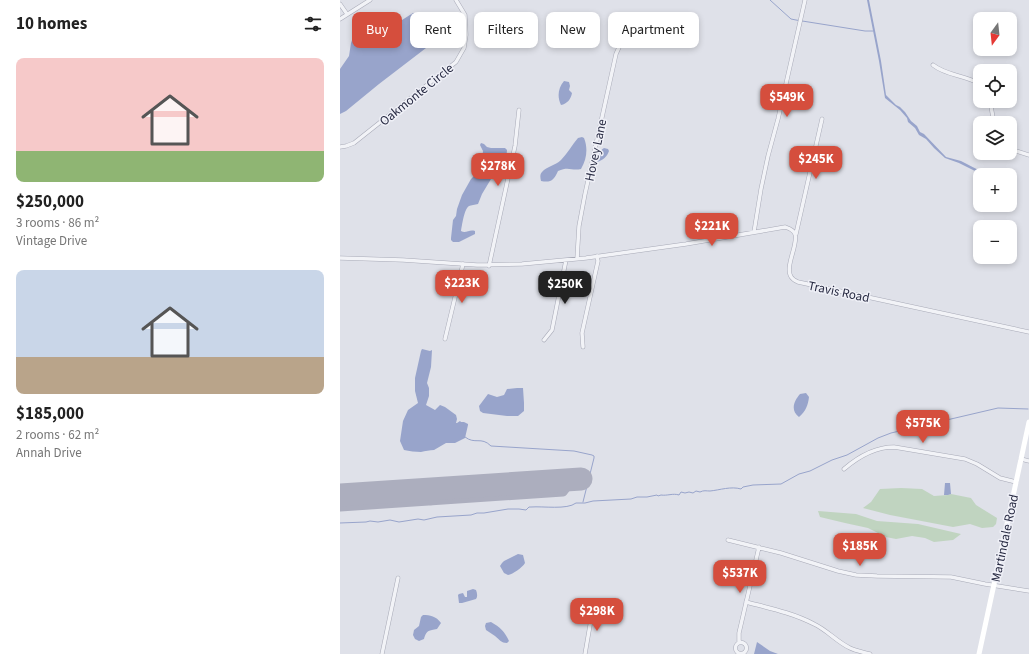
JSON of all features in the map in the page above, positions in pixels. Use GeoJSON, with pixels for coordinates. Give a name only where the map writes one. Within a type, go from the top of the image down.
{"type":"FeatureCollection","features":[{"type":"Feature","properties":{"kind":"street"},"geometry":{"type":"LineString","coordinates":[[340,19],[370,0]]}},
{"type":"Feature","properties":{"kind":"street","name":"Oakmonte Circle"},"geometry":{"type":"LineString","coordinates":[[340,147],[354,143],[456,62],[464,48],[466,35],[465,15],[456,0]]}},
{"type":"Feature","properties":{"kind":"street"},"geometry":{"type":"LineString","coordinates":[[754,232],[765,169],[805,0]]}},
{"type":"Feature","properties":{"kind":"street"},"geometry":{"type":"LineString","coordinates":[[340,4],[347,14]]}},
{"type":"Feature","properties":{"kind":"street","name":"Hovey Lane"},"geometry":{"type":"LineString","coordinates":[[577,259],[579,226],[585,194],[616,54],[619,48]]}},
{"type":"Feature","properties":{"kind":"street"},"geometry":{"type":"LineString","coordinates":[[934,65],[940,70],[973,80]]}},
{"type":"Feature","properties":{"kind":"street"},"geometry":{"type":"LineString","coordinates":[[489,266],[515,146],[519,110]]}},
{"type":"Feature","properties":{"kind":"street"},"geometry":{"type":"LineString","coordinates":[[795,237],[822,119]]}},
{"type":"Feature","properties":{"kind":"street"},"geometry":{"type":"LineString","coordinates":[[1017,151],[1029,155]]}},
{"type":"Feature","properties":{"kind":"street"},"geometry":{"type":"LineString","coordinates":[[340,258],[403,260],[489,266],[577,259],[686,244],[784,227],[794,231],[795,237]]}},
{"type":"Feature","properties":{"kind":"street","name":"Travis Road"},"geometry":{"type":"LineString","coordinates":[[795,237],[790,275],[792,279],[798,282],[1029,332]]}},
{"type":"Feature","properties":{"kind":"street"},"geometry":{"type":"LineString","coordinates":[[582,347],[582,333],[598,261],[597,256]]}},
{"type":"Feature","properties":{"kind":"street"},"geometry":{"type":"LineString","coordinates":[[544,340],[552,330],[566,260]]}},
{"type":"Feature","properties":{"kind":"street"},"geometry":{"type":"LineString","coordinates":[[445,339],[463,264]]}},
{"type":"Feature","properties":{"kind":"street","name":"Martindale Road"},"geometry":{"type":"LineString","coordinates":[[979,654],[1029,422]]}},
{"type":"Feature","properties":{"kind":"street"},"geometry":{"type":"LineString","coordinates":[[844,469],[854,460],[871,452],[882,448],[894,448],[964,459],[977,464],[1000,478],[1016,482]]}},
{"type":"Feature","properties":{"kind":"street"},"geometry":{"type":"LineString","coordinates":[[1021,459],[1029,461]]}},
{"type":"Feature","properties":{"kind":"street"},"geometry":{"type":"LineString","coordinates":[[728,540],[795,556],[838,571],[856,575],[947,576],[1029,591]]}},
{"type":"Feature","properties":{"kind":"street"},"geometry":{"type":"LineString","coordinates":[[739,642],[739,633],[759,547]]}},
{"type":"Feature","properties":{"kind":"street"},"geometry":{"type":"LineString","coordinates":[[382,654],[398,578]]}},
{"type":"Feature","properties":{"kind":"street"},"geometry":{"type":"LineString","coordinates":[[746,602],[804,619],[824,629],[850,648],[870,654]]}},
{"type":"Feature","properties":{"kind":"street"},"geometry":{"type":"LineString","coordinates":[[585,654],[593,608]]}},
{"type":"Feature","properties":{"kind":"green space"},"geometry":{"type":"Polygon","coordinates":[[[880,489],[922,489],[934,496],[951,494],[971,498],[976,505],[997,518],[996,524],[993,527],[982,528],[970,524],[953,527],[890,515],[863,508],[871,502],[880,489]]]}},
{"type":"Feature","properties":{"kind":"green space"},"geometry":{"type":"Polygon","coordinates":[[[818,511],[856,514],[877,521],[918,524],[961,534],[953,540],[934,542],[925,538],[912,536],[896,539],[886,537],[868,528],[820,517],[818,511]]]}},
{"type":"Feature","properties":{"kind":"water"},"geometry":{"type":"Polygon","coordinates":[[[867,0],[869,0],[886,95],[905,112],[920,132],[924,134],[946,157],[961,161],[974,168],[973,170],[945,158],[926,139],[919,135],[900,110],[885,98],[867,0]]]}},
{"type":"Feature","properties":{"kind":"water"},"geometry":{"type":"Polygon","coordinates":[[[410,15],[410,48],[426,48],[346,111],[340,114],[340,69],[349,56],[352,40],[352,48],[402,48],[402,20],[410,15]]]}},
{"type":"Feature","properties":{"kind":"water"},"geometry":{"type":"Polygon","coordinates":[[[564,81],[569,82],[569,90],[572,93],[568,101],[561,105],[559,93],[560,87],[564,81]]]}},
{"type":"Feature","properties":{"kind":"water"},"geometry":{"type":"Polygon","coordinates":[[[578,138],[584,138],[585,142],[586,157],[581,169],[567,169],[558,171],[552,180],[547,182],[541,181],[540,176],[542,172],[546,168],[561,160],[578,138]]]}},
{"type":"Feature","properties":{"kind":"water"},"geometry":{"type":"Polygon","coordinates":[[[481,143],[487,147],[505,148],[507,150],[505,172],[502,179],[491,179],[478,204],[469,206],[466,210],[461,231],[475,231],[475,234],[459,242],[453,242],[451,238],[453,220],[456,216],[462,195],[471,179],[481,169],[483,151],[480,145],[481,143]]]}},
{"type":"Feature","properties":{"kind":"water"},"geometry":{"type":"Polygon","coordinates":[[[604,148],[608,149],[608,153],[604,158],[597,162],[601,150],[604,148]]]}},
{"type":"Feature","properties":{"kind":"water"},"geometry":{"type":"Polygon","coordinates":[[[422,349],[432,350],[431,367],[427,383],[429,388],[429,396],[426,405],[435,410],[440,405],[445,407],[456,415],[456,423],[460,421],[468,425],[465,438],[455,443],[446,443],[434,450],[421,452],[404,450],[400,441],[403,421],[408,410],[418,403],[415,391],[415,378],[422,349]]]}},
{"type":"Feature","properties":{"kind":"water"},"geometry":{"type":"Polygon","coordinates":[[[523,388],[524,403],[524,411],[518,416],[483,413],[480,411],[479,406],[488,394],[497,397],[504,395],[507,389],[523,388]]]}},
{"type":"Feature","properties":{"kind":"water"},"geometry":{"type":"Polygon","coordinates":[[[806,393],[809,397],[807,405],[799,417],[796,414],[794,406],[800,394],[806,393]]]}},
{"type":"Feature","properties":{"kind":"water"},"geometry":{"type":"Polygon","coordinates":[[[945,483],[950,483],[951,494],[944,495],[945,483]]]}},
{"type":"Feature","properties":{"kind":"water"},"geometry":{"type":"Polygon","coordinates":[[[518,554],[523,555],[524,565],[508,575],[504,573],[500,566],[502,563],[518,554]]]}},
{"type":"Feature","properties":{"kind":"water"},"geometry":{"type":"Polygon","coordinates":[[[473,589],[476,590],[476,599],[459,603],[459,594],[463,593],[465,597],[467,597],[467,591],[473,589]]]}},
{"type":"Feature","properties":{"kind":"water"},"geometry":{"type":"Polygon","coordinates":[[[423,615],[433,616],[441,623],[437,629],[429,631],[424,639],[419,641],[415,639],[413,635],[414,630],[419,626],[423,615]]]}},
{"type":"Feature","properties":{"kind":"water"},"geometry":{"type":"Polygon","coordinates":[[[491,622],[504,632],[509,641],[507,643],[502,642],[486,630],[486,623],[491,622]]]}},
{"type":"Feature","properties":{"kind":"water"},"geometry":{"type":"Polygon","coordinates":[[[757,642],[770,651],[778,654],[754,654],[757,642]]]}},
{"type":"Feature","properties":{"kind":"waterway"},"geometry":{"type":"LineString","coordinates":[[770,0],[791,19],[873,31]]}},
{"type":"Feature","properties":{"kind":"waterway"},"geometry":{"type":"LineString","coordinates":[[340,523],[370,521],[378,522],[390,520],[399,522],[418,519],[424,520],[437,517],[471,515],[508,509],[526,510],[529,507],[561,507],[593,501],[631,499],[657,495],[679,495],[681,492],[693,493],[696,491],[700,492],[729,488],[741,489],[743,487],[753,485],[781,484],[799,474],[810,471],[832,460],[847,455],[878,438],[891,433],[998,408],[1028,409]]}},
{"type":"Feature","properties":{"kind":"waterway"},"geometry":{"type":"LineString","coordinates":[[465,437],[487,443],[491,446],[574,451],[594,456],[583,502]]}},
{"type":"Feature","properties":{"kind":"taxiway"},"geometry":{"type":"LineString","coordinates":[[340,507],[563,492],[566,488],[566,480]]}},
{"type":"Feature","properties":{"kind":"taxiway"},"geometry":{"type":"LineString","coordinates":[[549,481],[550,493]]}},
{"type":"Feature","properties":{"kind":"taxiway"},"geometry":{"type":"LineString","coordinates":[[431,489],[431,501]]}},
{"type":"Feature","properties":{"kind":"runway"},"geometry":{"type":"LineString","coordinates":[[340,495],[581,479]]}}]}
